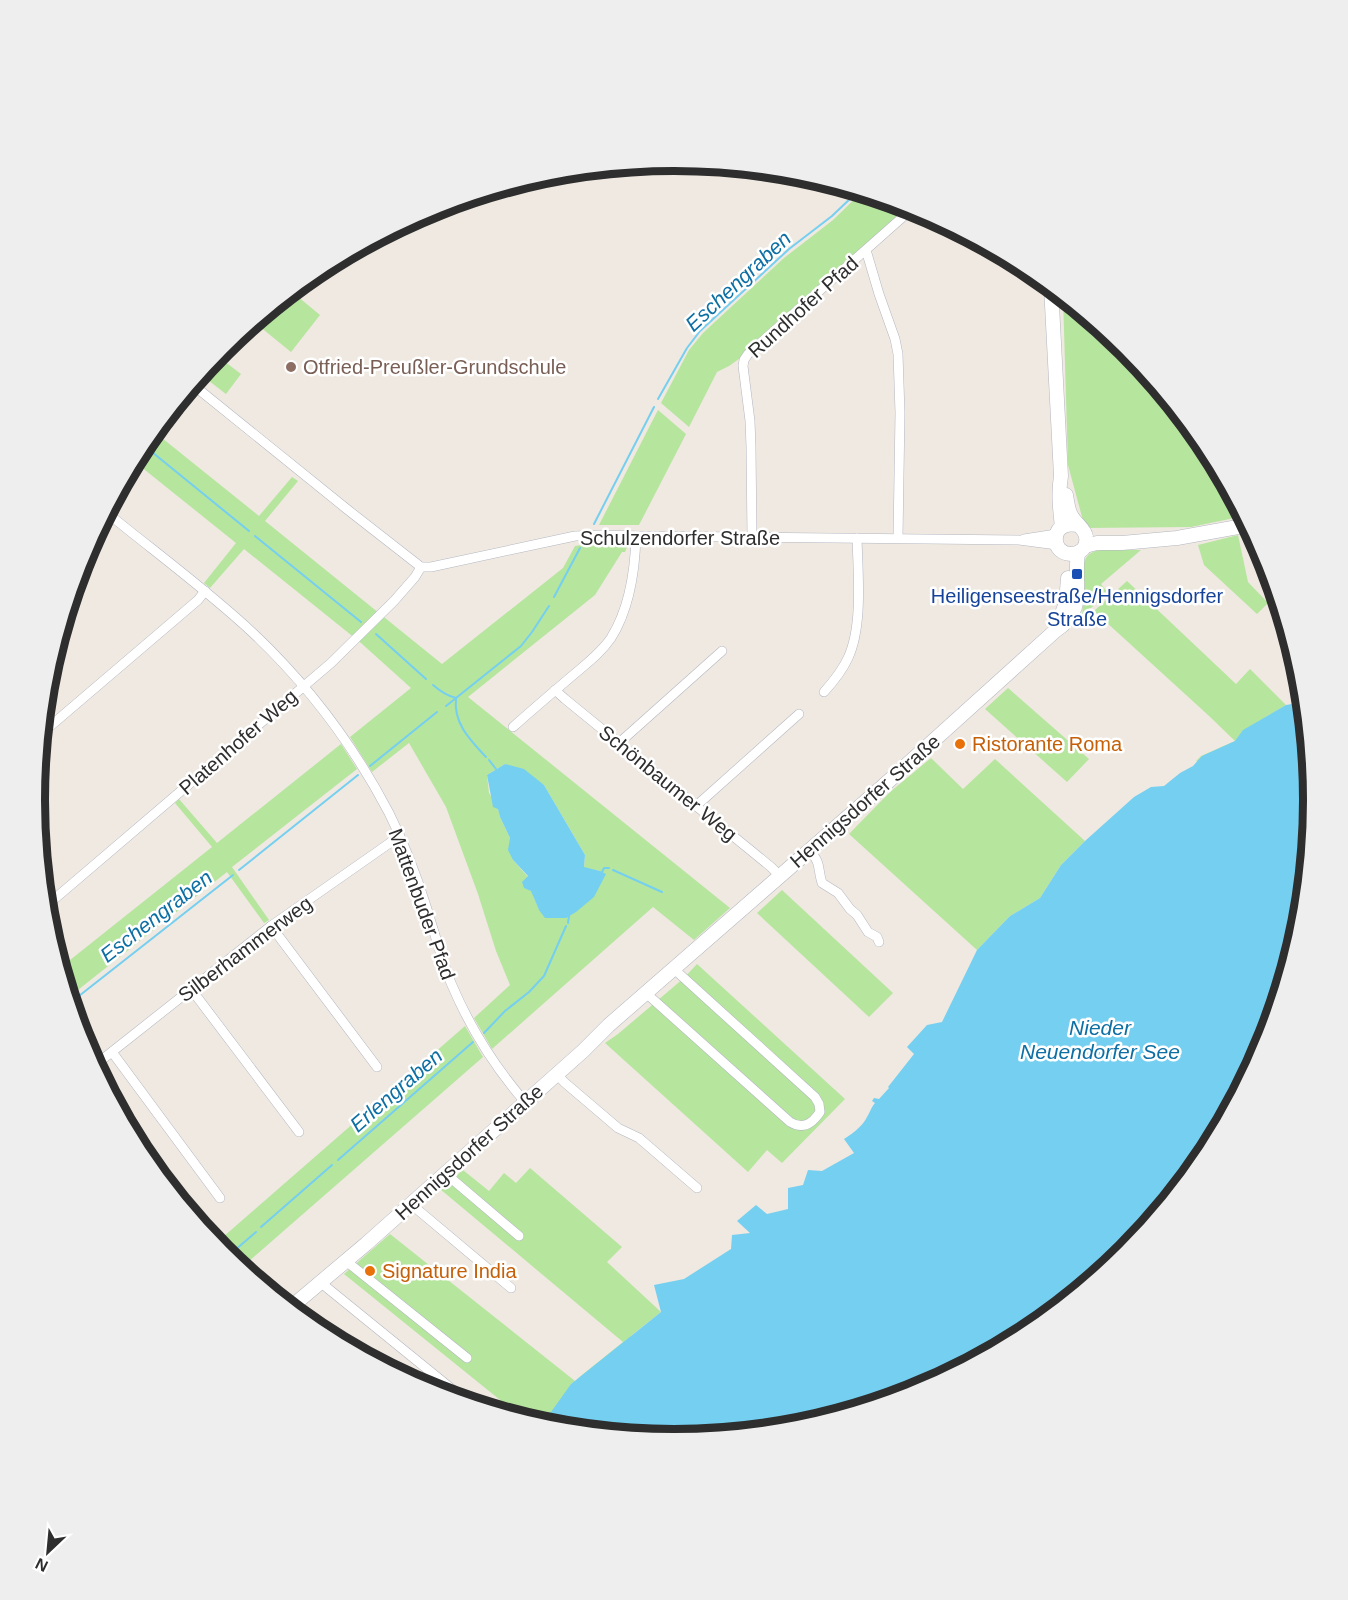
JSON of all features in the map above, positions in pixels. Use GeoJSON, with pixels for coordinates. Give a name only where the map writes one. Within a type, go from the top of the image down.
{"type":"FeatureCollection","features":[{"type":"Feature","properties":{"kind":"main road"},"geometry":{"type":"LineString","coordinates":[[1052,297],[1060,476],[1070,513],[1081,539]]}},
{"type":"Feature","properties":{"kind":"main road","name":"Hennigsdorfer Straße"},"geometry":{"type":"LineString","coordinates":[[1055,631],[1063,613],[1068,592],[1068,566],[1059,540],[1060,476]]}},
{"type":"Feature","properties":{"kind":"main road"},"geometry":{"type":"LineString","coordinates":[[1081,539],[1068,524],[1059,540],[1070,555],[1081,539],[1101,535],[1130,540],[1184,537],[1240,527]]}},
{"type":"Feature","properties":{"kind":"main road","name":"Hennigsdorfer Straße"},"geometry":{"type":"LineString","coordinates":[[296,1303],[446,1174],[609,1025],[1055,631],[1065,625],[1075,611],[1076,566],[1081,539]]}},
{"type":"Feature","properties":{"kind":"street","name":"Rundhofer Pfad"},"geometry":{"type":"LineString","coordinates":[[752,538],[751,447],[744,360],[905,215]]}},
{"type":"Feature","properties":{"kind":"street"},"geometry":{"type":"LineString","coordinates":[[866,249],[898,354],[900,413],[898,538]]}},
{"type":"Feature","properties":{"kind":"street"},"geometry":{"type":"LineString","coordinates":[[198,389],[421,567]]}},
{"type":"Feature","properties":{"kind":"street","name":"Mattenbuder Pfad"},"geometry":{"type":"LineString","coordinates":[[112,517],[205,591],[253,633],[304,686],[328,715],[375,788],[400,838],[460,1005],[489,1057],[525,1102]]}},
{"type":"Feature","properties":{"kind":"street","name":"Schulzendorfer Straße"},"geometry":{"type":"LineString","coordinates":[[421,567],[431,567],[575,536],[1019,540],[1028,537],[1059,540]]}},
{"type":"Feature","properties":{"kind":"street"},"geometry":{"type":"LineString","coordinates":[[513,727],[596,655],[615,631],[630,592],[636,536]]}},
{"type":"Feature","properties":{"kind":"street"},"geometry":{"type":"LineString","coordinates":[[824,692],[849,658],[855,635],[858,591],[857,538]]}},
{"type":"Feature","properties":{"kind":"street","name":"Platenhofer Weg"},"geometry":{"type":"LineString","coordinates":[[53,900],[331,663],[373,624],[421,567]]}},
{"type":"Feature","properties":{"kind":"street"},"geometry":{"type":"LineString","coordinates":[[49,727],[198,600],[205,591]]}},
{"type":"Feature","properties":{"kind":"street"},"geometry":{"type":"LineString","coordinates":[[619,743],[722,651]]}},
{"type":"Feature","properties":{"kind":"street","name":"Schönbaumer Weg"},"geometry":{"type":"LineString","coordinates":[[555,690],[780,876]]}},
{"type":"Feature","properties":{"kind":"street"},"geometry":{"type":"LineString","coordinates":[[696,806],[799,714]]}},
{"type":"Feature","properties":{"kind":"street","name":"Silberhammerweg"},"geometry":{"type":"LineString","coordinates":[[102,1060],[271,926],[400,838]]}},
{"type":"Feature","properties":{"kind":"street"},"geometry":{"type":"LineString","coordinates":[[809,850],[816,857],[820,866],[822,883],[838,893],[868,932],[877,937],[879,942]]}},
{"type":"Feature","properties":{"kind":"street"},"geometry":{"type":"LineString","coordinates":[[271,926],[377,1067]]}},
{"type":"Feature","properties":{"kind":"street"},"geometry":{"type":"LineString","coordinates":[[646,994],[789,1122],[796,1126],[805,1126],[813,1121],[820,1112],[815,1097],[675,969]]}},
{"type":"Feature","properties":{"kind":"street"},"geometry":{"type":"LineString","coordinates":[[191,990],[298,1132]]}},
{"type":"Feature","properties":{"kind":"street"},"geometry":{"type":"LineString","coordinates":[[112,1052],[220,1198]]}},
{"type":"Feature","properties":{"kind":"street"},"geometry":{"type":"LineString","coordinates":[[557,1074],[618,1128],[639,1138],[697,1188]]}},
{"type":"Feature","properties":{"kind":"street"},"geometry":{"type":"LineString","coordinates":[[446,1174],[519,1236]]}},
{"type":"Feature","properties":{"kind":"street"},"geometry":{"type":"LineString","coordinates":[[412,1203],[511,1288]]}},
{"type":"Feature","properties":{"kind":"street"},"geometry":{"type":"LineString","coordinates":[[346,1261],[466,1358]]}},
{"type":"Feature","properties":{"kind":"street"},"geometry":{"type":"LineString","coordinates":[[321,1282],[450,1388]]}},
{"type":"Feature","properties":{"kind":"green space"},"geometry":{"type":"Polygon","coordinates":[[[856,198],[902,214],[746,354],[717,372],[689,427],[661,403],[689,350],[703,333],[784,258],[833,220],[856,198]]]}},
{"type":"Feature","properties":{"kind":"green space"},"geometry":{"type":"Polygon","coordinates":[[[298,296],[320,315],[291,352],[260,327],[298,296]]]}},
{"type":"Feature","properties":{"kind":"green space"},"geometry":{"type":"Polygon","coordinates":[[[1063,306],[1119,355],[1147,385],[1197,451],[1236,518],[1191,527],[1085,528],[1068,465],[1063,306]]]}},
{"type":"Feature","properties":{"kind":"green space"},"geometry":{"type":"Polygon","coordinates":[[[224,361],[241,374],[226,394],[207,379],[224,361]]]}},
{"type":"Feature","properties":{"kind":"green space"},"geometry":{"type":"Polygon","coordinates":[[[658,410],[686,434],[639,525],[599,525],[658,410]]]}},
{"type":"Feature","properties":{"kind":"green space"},"geometry":{"type":"Polygon","coordinates":[[[161,437],[259,516],[292,477],[298,481],[265,521],[442,664],[563,568],[575,546],[628,545],[595,595],[468,697],[730,908],[694,940],[653,907],[492,1049],[474,1018],[510,985],[446,807],[409,743],[372,772],[350,737],[411,688],[361,643],[244,549],[210,588],[204,583],[236,543],[141,467],[161,437]],[[505,764],[487,775],[489,793],[498,808],[510,838],[513,860],[528,877],[539,909],[600,871],[584,868],[585,855],[544,785],[505,764]]]}},
{"type":"Feature","properties":{"kind":"green space"},"geometry":{"type":"Polygon","coordinates":[[[1238,535],[1248,582],[1268,603],[1257,614],[1204,565],[1198,545],[1238,535]]]}},
{"type":"Feature","properties":{"kind":"green space"},"geometry":{"type":"Polygon","coordinates":[[[1101,550],[1141,550],[1101,584],[1108,593],[1082,615],[1084,564],[1090,554],[1101,550]]]}},
{"type":"Feature","properties":{"kind":"green space"},"geometry":{"type":"Polygon","coordinates":[[[1127,581],[1236,684],[1250,669],[1286,705],[1266,717],[1211,770],[1196,761],[1201,756],[1235,741],[1094,611],[1127,581]]]}},
{"type":"Feature","properties":{"kind":"green space"},"geometry":{"type":"Polygon","coordinates":[[[1008,688],[1089,759],[1067,782],[985,709],[1008,688]]]}},
{"type":"Feature","properties":{"kind":"green space"},"geometry":{"type":"Polygon","coordinates":[[[341,744],[357,769],[232,867],[269,920],[264,923],[227,872],[75,992],[66,963],[212,847],[175,803],[179,799],[217,843],[341,744]]]}},
{"type":"Feature","properties":{"kind":"green space"},"geometry":{"type":"Polygon","coordinates":[[[931,758],[963,789],[995,759],[1085,841],[1061,865],[1040,898],[1010,916],[977,950],[849,834],[890,792],[931,758]]]}},
{"type":"Feature","properties":{"kind":"green space"},"geometry":{"type":"Polygon","coordinates":[[[782,890],[893,993],[869,1017],[757,913],[782,890]]]}},
{"type":"Feature","properties":{"kind":"green space"},"geometry":{"type":"Polygon","coordinates":[[[697,964],[845,1099],[782,1163],[767,1150],[748,1172],[605,1043],[684,978],[697,964]]]}},
{"type":"Feature","properties":{"kind":"green space"},"geometry":{"type":"Polygon","coordinates":[[[465,1026],[483,1057],[248,1262],[222,1238],[465,1026]]]}},
{"type":"Feature","properties":{"kind":"green space"},"geometry":{"type":"Polygon","coordinates":[[[530,1168],[622,1247],[607,1262],[661,1312],[632,1335],[619,1354],[577,1379],[623,1342],[440,1189],[463,1170],[489,1191],[504,1173],[516,1183],[530,1168]]]}},
{"type":"Feature","properties":{"kind":"green space"},"geometry":{"type":"Polygon","coordinates":[[[390,1234],[575,1381],[571,1384],[554,1417],[510,1408],[344,1274],[390,1234]]]}},
{"type":"Feature","properties":{"kind":"water","name":"Nieder Neuendorfer See"},"geometry":{"type":"Polygon","coordinates":[[[1296,703],[1298,718],[1302,759],[1302,841],[1291,923],[1270,1002],[1255,1041],[1219,1115],[1173,1183],[1119,1245],[1057,1299],[988,1345],[915,1381],[837,1408],[756,1424],[674,1429],[592,1424],[542,1415],[551,1412],[571,1384],[661,1312],[654,1285],[684,1279],[731,1249],[732,1235],[750,1233],[737,1221],[756,1205],[767,1214],[788,1209],[788,1188],[803,1185],[808,1170],[822,1171],[854,1153],[844,1139],[863,1124],[875,1103],[872,1101],[874,1098],[879,1099],[889,1088],[914,1054],[907,1047],[927,1025],[942,1022],[977,950],[1010,916],[1040,898],[1061,865],[1085,841],[1134,797],[1151,787],[1164,786],[1193,766],[1202,756],[1235,741],[1243,730],[1286,705],[1296,703]]]}},
{"type":"Feature","properties":{"kind":"water"},"geometry":{"type":"Polygon","coordinates":[[[505,764],[524,769],[544,785],[585,855],[584,867],[606,874],[594,897],[566,918],[545,918],[531,891],[524,888],[522,882],[528,876],[513,860],[508,850],[510,838],[498,809],[493,807],[487,775],[505,764]]]}},
{"type":"Feature","properties":{"kind":"waterway","name":"Eschengraben"},"geometry":{"type":"LineString","coordinates":[[658,399],[687,348],[700,331],[789,249],[832,216],[852,197]]}},
{"type":"Feature","properties":{"kind":"waterway","name":"Eschengraben"},"geometry":{"type":"LineString","coordinates":[[594,524],[654,407]]}},
{"type":"Feature","properties":{"kind":"waterway"},"geometry":{"type":"LineString","coordinates":[[151,451],[249,531]]}},
{"type":"Feature","properties":{"kind":"waterway"},"geometry":{"type":"LineString","coordinates":[[255,536],[361,622]]}},
{"type":"Feature","properties":{"kind":"waterway","name":"Eschengraben"},"geometry":{"type":"LineString","coordinates":[[554,597],[580,548]]}},
{"type":"Feature","properties":{"kind":"waterway","name":"Eschengraben"},"geometry":{"type":"LineString","coordinates":[[446,706],[521,646],[549,606]]}},
{"type":"Feature","properties":{"kind":"waterway"},"geometry":{"type":"LineString","coordinates":[[376,634],[426,679]]}},
{"type":"Feature","properties":{"kind":"waterway","name":"Erlengraben"},"geometry":{"type":"LineString","coordinates":[[433,685],[456,698],[460,723],[486,757]]}},
{"type":"Feature","properties":{"kind":"waterway","name":"Eschengraben"},"geometry":{"type":"LineString","coordinates":[[370,766],[437,712]]}},
{"type":"Feature","properties":{"kind":"waterway","name":"Erlengraben"},"geometry":{"type":"LineString","coordinates":[[489,760],[496,769]]}},
{"type":"Feature","properties":{"kind":"waterway","name":"Eschengraben"},"geometry":{"type":"LineString","coordinates":[[239,870],[358,775]]}},
{"type":"Feature","properties":{"kind":"waterway"},"geometry":{"type":"LineString","coordinates":[[602,872],[604,868],[609,868]]}},
{"type":"Feature","properties":{"kind":"waterway"},"geometry":{"type":"LineString","coordinates":[[613,870],[662,892]]}},
{"type":"Feature","properties":{"kind":"waterway","name":"Eschengraben"},"geometry":{"type":"LineString","coordinates":[[77,998],[233,875]]}},
{"type":"Feature","properties":{"kind":"waterway","name":"Erlengraben"},"geometry":{"type":"LineString","coordinates":[[568,923],[569,916]]}},
{"type":"Feature","properties":{"kind":"waterway","name":"Erlengraben"},"geometry":{"type":"LineString","coordinates":[[484,1033],[544,976],[566,926]]}},
{"type":"Feature","properties":{"kind":"waterway","name":"Erlengraben"},"geometry":{"type":"LineString","coordinates":[[338,1160],[473,1042]]}},
{"type":"Feature","properties":{"kind":"waterway","name":"Erlengraben"},"geometry":{"type":"LineString","coordinates":[[261,1227],[332,1165]]}},
{"type":"Feature","properties":{"kind":"waterway","name":"Erlengraben"},"geometry":{"type":"LineString","coordinates":[[235,1250],[256,1232]]}},
{"type":"Feature","properties":{"kind":"place","name":"Otfried-Preußler-Grundschule"},"geometry":{"type":"Point","coordinates":[291,367]}},
{"type":"Feature","properties":{"kind":"place","name":"Heiligenseestraße/Hennigsdorfer Straße"},"geometry":{"type":"Point","coordinates":[1077,574]}},
{"type":"Feature","properties":{"kind":"place","name":"Ristorante Roma"},"geometry":{"type":"Point","coordinates":[960,744]}},
{"type":"Feature","properties":{"kind":"place","name":"Signature India"},"geometry":{"type":"Point","coordinates":[370,1271]}}]}
